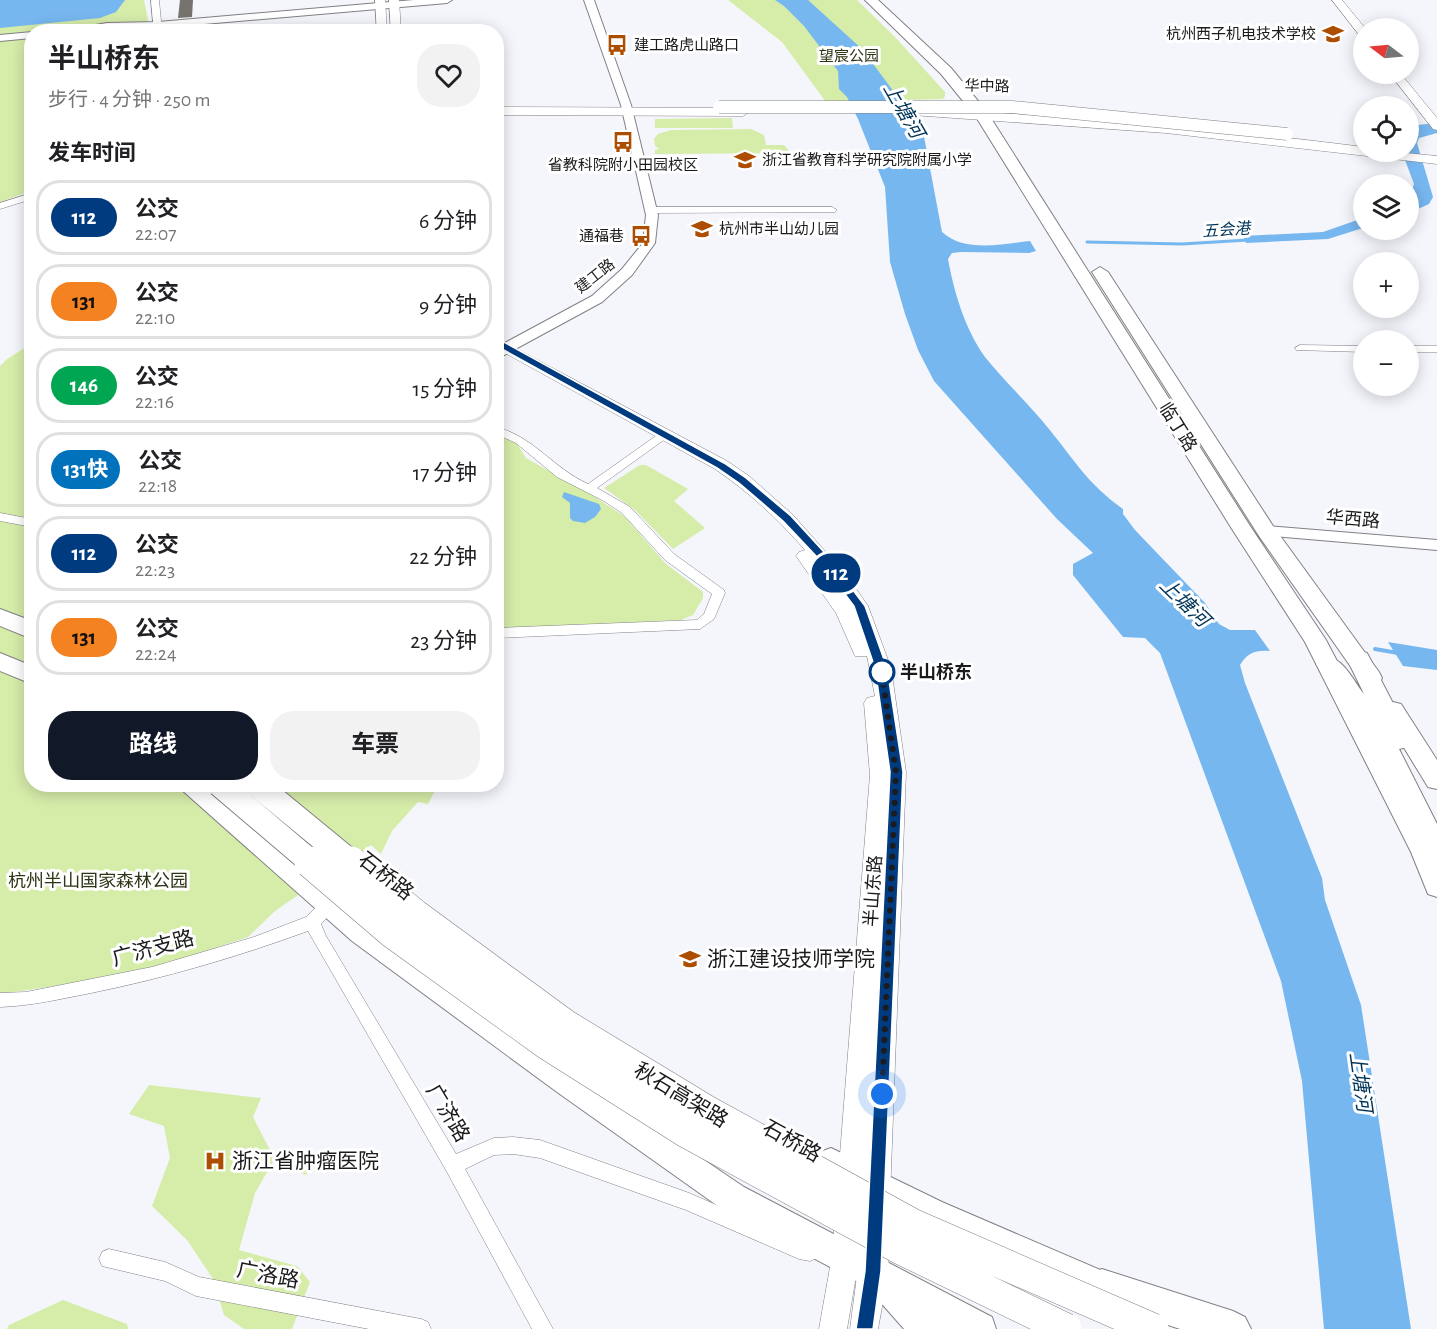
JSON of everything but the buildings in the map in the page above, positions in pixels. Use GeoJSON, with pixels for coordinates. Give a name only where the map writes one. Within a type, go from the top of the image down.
{"type":"FeatureCollection","features":[{"type":"Feature","properties":{"kind":"highway"},"geometry":{"type":"LineString","coordinates":[[0,602],[24,611]]}},
{"type":"Feature","properties":{"kind":"highway"},"geometry":{"type":"LineString","coordinates":[[0,617],[24,628]]}},
{"type":"Feature","properties":{"kind":"highway"},"geometry":{"type":"LineString","coordinates":[[1,658],[24,659]]}},
{"type":"Feature","properties":{"kind":"highway"},"geometry":{"type":"LineString","coordinates":[[1,658],[24,671]]}},
{"type":"Feature","properties":{"kind":"highway"},"geometry":{"type":"LineString","coordinates":[[1359,659],[1383,724],[1437,851]]}},
{"type":"Feature","properties":{"kind":"highway"},"geometry":{"type":"LineString","coordinates":[[1328,664],[1383,724],[1437,823]]}},
{"type":"Feature","properties":{"kind":"highway","name":"秋石高架路"},"geometry":{"type":"LineString","coordinates":[[228,792],[393,933],[548,1044],[686,1132],[781,1185],[899,1248],[1066,1329]]}},
{"type":"Feature","properties":{"kind":"highway","name":"秋石高架路"},"geometry":{"type":"LineString","coordinates":[[266,792],[415,915],[565,1025],[705,1110],[914,1225],[1153,1329]]}},
{"type":"Feature","properties":{"kind":"highway"},"geometry":{"type":"LineString","coordinates":[[1102,1286],[1233,1329]]}},
{"type":"Feature","properties":{"kind":"main road","name":"临丁路"},"geometry":{"type":"LineString","coordinates":[[871,0],[984,108],[1266,531],[1359,659],[1437,780]]}},
{"type":"Feature","properties":{"kind":"main road","name":"临丁路"},"geometry":{"type":"LineString","coordinates":[[886,0],[960,69],[1328,664],[1424,852],[1437,886]]}},
{"type":"Feature","properties":{"kind":"main road"},"geometry":{"type":"LineString","coordinates":[[1337,0],[1353,20]]}},
{"type":"Feature","properties":{"kind":"main road"},"geometry":{"type":"LineString","coordinates":[[1352,0],[1366,18]]}},
{"type":"Feature","properties":{"kind":"main road"},"geometry":{"type":"LineString","coordinates":[[394,2],[395,24]]}},
{"type":"Feature","properties":{"kind":"main road"},"geometry":{"type":"LineString","coordinates":[[380,3],[381,24]]}},
{"type":"Feature","properties":{"kind":"main road"},"geometry":{"type":"LineString","coordinates":[[1404,84],[1434,117]]}},
{"type":"Feature","properties":{"kind":"main road"},"geometry":{"type":"LineString","coordinates":[[1415,84],[1434,117]]}},
{"type":"Feature","properties":{"kind":"main road","name":"华中路"},"geometry":{"type":"LineString","coordinates":[[504,104],[627,108]]}},
{"type":"Feature","properties":{"kind":"main road","name":"华中路"},"geometry":{"type":"LineString","coordinates":[[504,111],[627,108],[984,108],[1143,114],[1315,140]]}},
{"type":"Feature","properties":{"kind":"main road","name":"华中路"},"geometry":{"type":"LineString","coordinates":[[653,108],[977,109],[1287,136],[1353,145]]}},
{"type":"Feature","properties":{"kind":"main road","name":"华中路"},"geometry":{"type":"LineString","coordinates":[[913,108],[984,108],[1315,140],[1353,142]]}},
{"type":"Feature","properties":{"kind":"main road","name":"华中路"},"geometry":{"type":"LineString","coordinates":[[1419,153],[1436,154]]}},
{"type":"Feature","properties":{"kind":"main road","name":"半山东路"},"geometry":{"type":"LineString","coordinates":[[504,354],[660,437],[720,465],[742,480],[787,519],[821,554],[859,606],[881,668],[896,772],[865,1180]]}},
{"type":"Feature","properties":{"kind":"main road","name":"半山东路"},"geometry":{"type":"LineString","coordinates":[[660,437],[726,480],[790,537],[819,573],[857,634],[869,671],[881,775],[865,1180]]}},
{"type":"Feature","properties":{"kind":"main road"},"geometry":{"type":"LineString","coordinates":[[200,792],[321,914],[361,933],[485,1025],[733,1198],[980,1329]]}},
{"type":"Feature","properties":{"kind":"main road","name":"石桥路"},"geometry":{"type":"LineString","coordinates":[[285,792],[413,898],[580,1017],[722,1102],[865,1180],[932,1213],[1200,1329]]}},
{"type":"Feature","properties":{"kind":"main road"},"geometry":{"type":"LineString","coordinates":[[864,1329],[859,1264],[865,1180]]}},
{"type":"Feature","properties":{"kind":"main road"},"geometry":{"type":"LineString","coordinates":[[833,1329],[859,1264]]}},
{"type":"Feature","properties":{"kind":"main road"},"geometry":{"type":"LineString","coordinates":[[859,1264],[917,1319],[936,1329]]}},
{"type":"Feature","properties":{"kind":"street"},"geometry":{"type":"LineString","coordinates":[[155,0],[158,24]]}},
{"type":"Feature","properties":{"kind":"street"},"geometry":{"type":"LineString","coordinates":[[194,24],[380,3],[447,0]]}},
{"type":"Feature","properties":{"kind":"street","name":"建工路"},"geometry":{"type":"LineString","coordinates":[[504,348],[597,299],[627,272],[649,243],[651,210],[627,108],[589,0]]}},
{"type":"Feature","properties":{"kind":"street"},"geometry":{"type":"LineString","coordinates":[[0,38],[24,36]]}},
{"type":"Feature","properties":{"kind":"street"},"geometry":{"type":"LineString","coordinates":[[0,206],[24,198]]}},
{"type":"Feature","properties":{"kind":"street"},"geometry":{"type":"LineString","coordinates":[[651,210],[832,210]]}},
{"type":"Feature","properties":{"kind":"street"},"geometry":{"type":"LineString","coordinates":[[1300,348],[1353,349]]}},
{"type":"Feature","properties":{"kind":"street"},"geometry":{"type":"LineString","coordinates":[[1419,349],[1437,349]]}},
{"type":"Feature","properties":{"kind":"street"},"geometry":{"type":"LineString","coordinates":[[504,433],[535,451],[555,470],[590,488],[626,511],[665,553],[690,575],[719,593],[709,616],[700,624],[504,633]]}},
{"type":"Feature","properties":{"kind":"street"},"geometry":{"type":"LineString","coordinates":[[590,488],[660,437]]}},
{"type":"Feature","properties":{"kind":"street"},"geometry":{"type":"LineString","coordinates":[[0,517],[24,522]]}},
{"type":"Feature","properties":{"kind":"street","name":"华西路"},"geometry":{"type":"LineString","coordinates":[[1266,531],[1437,545]]}},
{"type":"Feature","properties":{"kind":"street"},"geometry":{"type":"LineString","coordinates":[[321,914],[373,867]]}},
{"type":"Feature","properties":{"kind":"street","name":"广济支路"},"geometry":{"type":"LineString","coordinates":[[0,1000],[26,999],[152,974],[256,943],[321,914]]}},
{"type":"Feature","properties":{"kind":"street","name":"广济路"},"geometry":{"type":"LineString","coordinates":[[321,914],[319,939],[453,1166],[543,1329]]}},
{"type":"Feature","properties":{"kind":"street"},"geometry":{"type":"LineString","coordinates":[[453,1166],[490,1145],[515,1144],[540,1149],[688,1202],[799,1250],[859,1264]]}},
{"type":"Feature","properties":{"kind":"street","name":"广洛路"},"geometry":{"type":"LineString","coordinates":[[109,1259],[168,1271],[186,1278],[196,1286],[421,1329]]}},
{"type":"Feature","properties":{"kind":"green space"},"geometry":{"type":"Polygon","coordinates":[[[0,0],[144,0],[149,24],[24,24],[24,193],[0,202],[0,0]]]}},
{"type":"Feature","properties":{"kind":"green space","name":"望宸公园"},"geometry":{"type":"Polygon","coordinates":[[[728,0],[857,0],[895,37],[945,92],[945,96],[943,99],[826,102],[782,42],[728,0]]]}},
{"type":"Feature","properties":{"kind":"green space"},"geometry":{"type":"Polygon","coordinates":[[[732,118],[733,128],[655,128],[655,119],[732,118]]]}},
{"type":"Feature","properties":{"kind":"green space"},"geometry":{"type":"Polygon","coordinates":[[[751,129],[764,135],[766,145],[784,145],[791,153],[655,154],[655,150],[659,149],[655,146],[654,139],[658,134],[671,130],[751,129]]]}},
{"type":"Feature","properties":{"kind":"green space","name":"杭州半山国家森林公园"},"geometry":{"type":"Polygon","coordinates":[[[24,348],[24,792],[434,792],[428,804],[418,802],[392,831],[381,854],[371,845],[275,911],[248,937],[137,974],[0,994],[0,366],[24,348]]]}},
{"type":"Feature","properties":{"kind":"green space"},"geometry":{"type":"Polygon","coordinates":[[[504,436],[516,442],[526,458],[624,516],[666,564],[703,592],[703,598],[693,615],[681,620],[504,629],[504,436]]]}},
{"type":"Feature","properties":{"kind":"green space"},"geometry":{"type":"Polygon","coordinates":[[[640,465],[646,465],[688,489],[674,501],[705,528],[673,549],[635,510],[604,488],[640,465]]]}},
{"type":"Feature","properties":{"kind":"green space"},"geometry":{"type":"Polygon","coordinates":[[[149,1085],[261,1098],[253,1117],[271,1152],[315,1158],[306,1175],[273,1162],[255,1193],[239,1250],[297,1266],[310,1282],[292,1329],[244,1329],[224,1315],[213,1279],[187,1240],[152,1206],[170,1158],[164,1126],[129,1114],[149,1085]]]}},
{"type":"Feature","properties":{"kind":"green space"},"geometry":{"type":"Polygon","coordinates":[[[63,1300],[127,1324],[128,1329],[7,1329],[9,1325],[63,1300]]]}},
{"type":"Feature","properties":{"kind":"water"},"geometry":{"type":"Polygon","coordinates":[[[0,0],[125,0],[116,12],[100,18],[0,28],[0,0]]]}},
{"type":"Feature","properties":{"kind":"water","name":"上塘河"},"geometry":{"type":"Polygon","coordinates":[[[775,0],[808,0],[862,49],[923,131],[942,232],[951,239],[973,245],[1030,241],[1036,251],[1029,253],[961,252],[952,253],[948,259],[961,310],[978,346],[1083,472],[1123,509],[1123,514],[1135,530],[1205,603],[1219,624],[1230,630],[1255,630],[1270,651],[1253,653],[1246,657],[1240,665],[1245,683],[1322,878],[1325,900],[1361,1005],[1411,1329],[1324,1329],[1302,1081],[1281,981],[1160,653],[1145,638],[1123,637],[1073,575],[1073,564],[1093,553],[1057,519],[934,381],[918,350],[890,262],[885,187],[858,119],[847,97],[839,89],[838,71],[804,26],[775,0]]]}},
{"type":"Feature","properties":{"kind":"water"},"geometry":{"type":"Polygon","coordinates":[[[1437,123],[1437,133],[1419,138],[1419,125],[1437,123]]]}},
{"type":"Feature","properties":{"kind":"water"},"geometry":{"type":"Polygon","coordinates":[[[1419,150],[1433,197],[1429,204],[1419,208],[1419,174],[1410,174],[1406,162],[1419,162],[1419,150]]]}},
{"type":"Feature","properties":{"kind":"water"},"geometry":{"type":"Polygon","coordinates":[[[1353,222],[1353,231],[1328,239],[1246,243],[1243,236],[1323,232],[1353,222]]]}},
{"type":"Feature","properties":{"kind":"water"},"geometry":{"type":"Polygon","coordinates":[[[564,492],[599,504],[601,509],[595,517],[585,523],[573,521],[570,518],[570,503],[562,497],[564,492]]]}},
{"type":"Feature","properties":{"kind":"water"},"geometry":{"type":"Polygon","coordinates":[[[1388,642],[1437,650],[1437,670],[1403,666],[1388,642]]]}},
{"type":"Feature","properties":{"kind":"waterway","name":"五会港"},"geometry":{"type":"LineString","coordinates":[[1087,242],[1182,244],[1248,240]]}},
{"type":"Feature","properties":{"kind":"waterway"},"geometry":{"type":"LineString","coordinates":[[1375,649],[1398,653]]}},
{"type":"Feature","properties":{"kind":"bus line","name":"112"},"geometry":{"type":"LineString","coordinates":[[504,347],[720,465],[742,480],[787,519],[821,554],[859,606],[881,668],[896,772],[878,1186],[873,1271],[864,1329]]}},
{"type":"Feature","properties":{"kind":"place","name":"杭州西子机电技术学校"},"geometry":{"type":"Point","coordinates":[1333,34]}},
{"type":"Feature","properties":{"kind":"place","name":"建工路虎山路口"},"geometry":{"type":"Point","coordinates":[617,45]}},
{"type":"Feature","properties":{"kind":"place","name":"省教科院附小田园校区"},"geometry":{"type":"Point","coordinates":[623,142]}},
{"type":"Feature","properties":{"kind":"place","name":"浙江省教育科学研究院附属小学"},"geometry":{"type":"Point","coordinates":[745,160]}},
{"type":"Feature","properties":{"kind":"place","name":"杭州市半山幼儿园"},"geometry":{"type":"Point","coordinates":[702,229]}},
{"type":"Feature","properties":{"kind":"place","name":"通福巷"},"geometry":{"type":"Point","coordinates":[641,236]}},
{"type":"Feature","properties":{"kind":"place","name":"半山桥东"},"geometry":{"type":"Point","coordinates":[882,672]}},
{"type":"Feature","properties":{"kind":"place","name":"浙江建设技师学院"},"geometry":{"type":"Point","coordinates":[690,959]}},
{"type":"Feature","properties":{"kind":"place","name":"浙江省肿瘤医院"},"geometry":{"type":"Point","coordinates":[215,1161]}},
{"type":"Feature","properties":{"kind":"route"},"geometry":{"type":"LineString","coordinates":[[882,672],[881,668],[896,772],[882,1094]]}}]}
